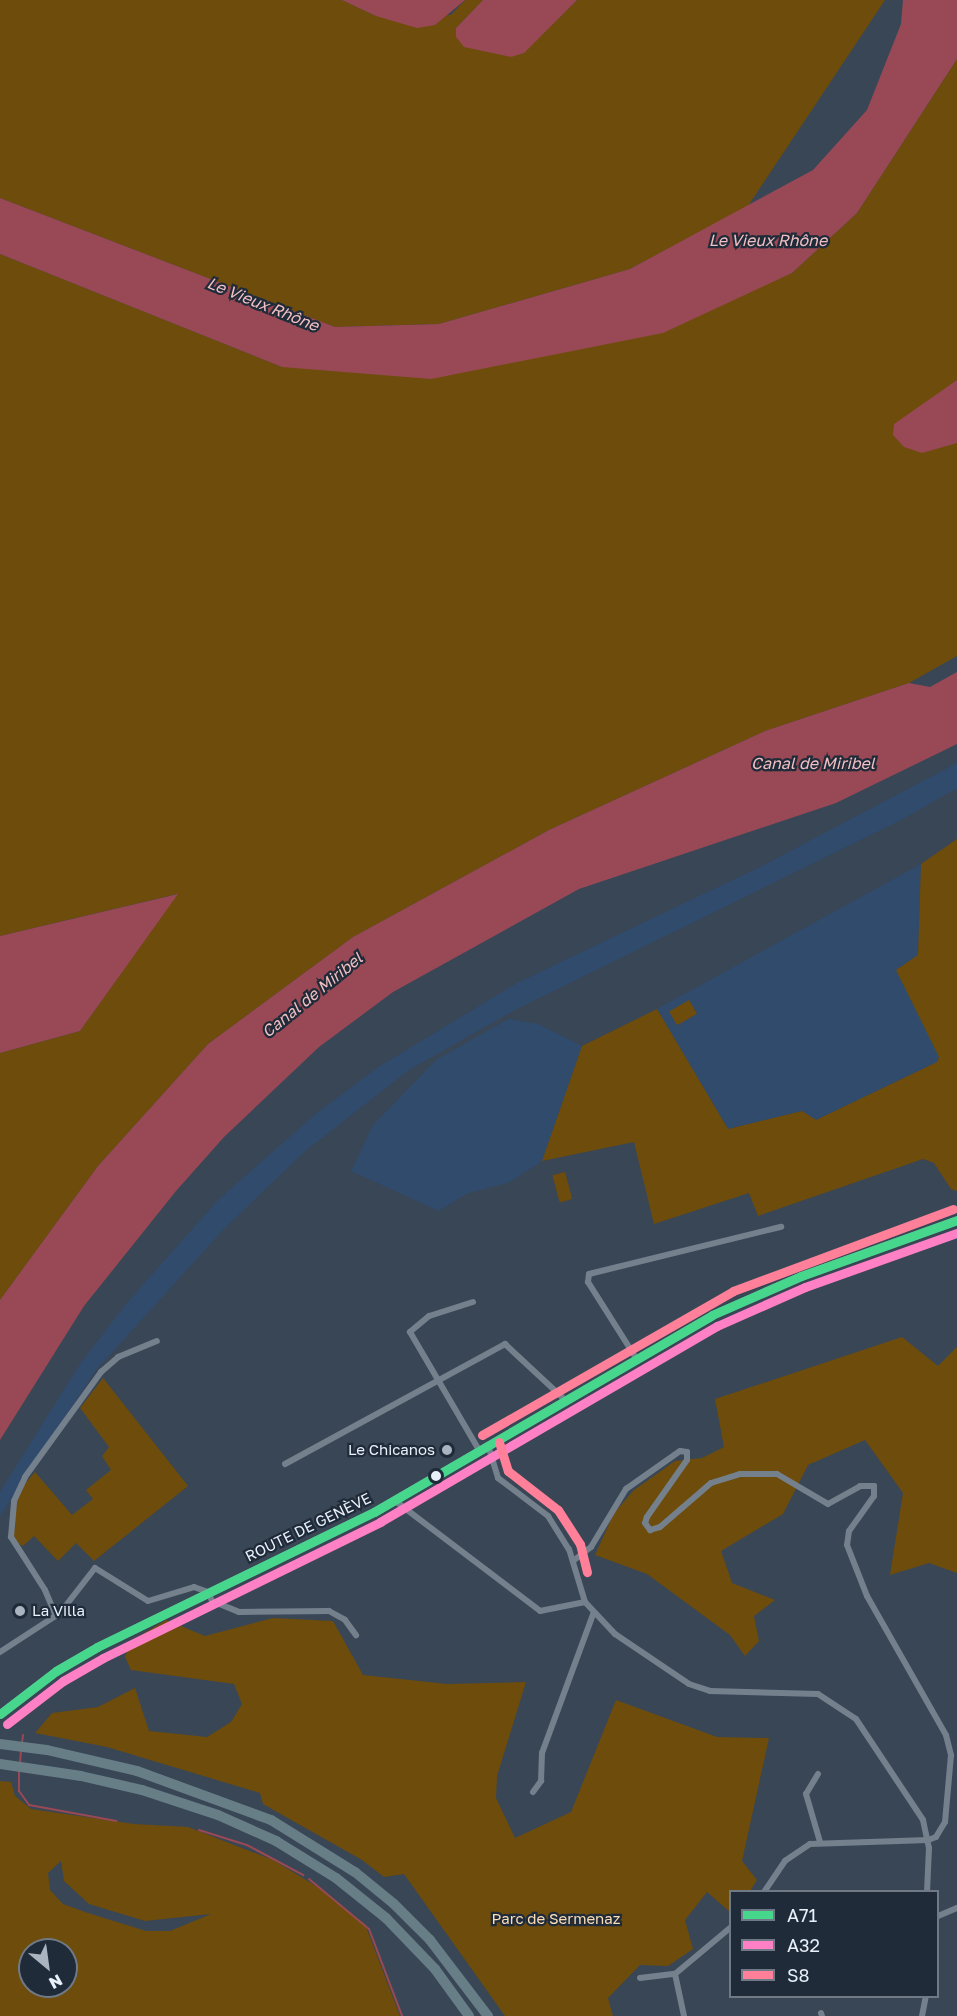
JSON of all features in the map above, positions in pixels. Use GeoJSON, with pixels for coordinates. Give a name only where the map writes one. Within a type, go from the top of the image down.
{"type":"FeatureCollection","features":[{"type":"Feature","properties":{"kind":"highway"},"geometry":{"type":"LineString","coordinates":[[0,1744],[47,1750],[187,1786],[271,1820],[314,1844],[362,1877],[412,1921],[454,1968],[488,2016]]}},
{"type":"Feature","properties":{"kind":"highway"},"geometry":{"type":"LineString","coordinates":[[0,1764],[43,1769],[193,1806],[286,1846],[336,1878],[386,1918],[435,1969],[469,2016]]}},
{"type":"Feature","properties":{"kind":"main road","name":"ROUTE DE GENÈVE"},"geometry":{"type":"LineString","coordinates":[[0,1714],[66,1665],[124,1632],[394,1500],[636,1358],[738,1302],[957,1220]]}},
{"type":"Feature","properties":{"kind":"street"},"geometry":{"type":"LineString","coordinates":[[636,1358],[588,1282],[589,1274],[781,1227]]}},
{"type":"Feature","properties":{"kind":"street"},"geometry":{"type":"LineString","coordinates":[[472,1302],[422,1319],[411,1335],[437,1380],[484,1448],[498,1478],[548,1516],[573,1561],[585,1602],[615,1634],[689,1684],[710,1691],[806,1692],[837,1703],[856,1719],[911,1797],[928,1840],[927,1890]]}},
{"type":"Feature","properties":{"kind":"street"},"geometry":{"type":"LineString","coordinates":[[56,1616],[45,1590],[11,1537],[14,1501],[25,1477],[101,1372],[118,1357],[157,1341]]}},
{"type":"Feature","properties":{"kind":"street"},"geometry":{"type":"LineString","coordinates":[[285,1464],[505,1344],[565,1400]]}},
{"type":"Feature","properties":{"kind":"street"},"geometry":{"type":"LineString","coordinates":[[573,1561],[591,1547],[626,1489],[680,1451],[687,1452],[687,1460],[647,1517],[645,1523],[650,1530],[660,1527],[711,1483],[740,1474],[777,1474],[828,1504],[860,1486],[874,1486],[874,1496],[849,1531],[847,1545],[867,1596],[921,1685],[949,1745],[945,1822],[936,1837],[928,1840],[820,1842],[793,1853],[765,1890]]}},
{"type":"Feature","properties":{"kind":"street"},"geometry":{"type":"LineString","coordinates":[[394,1500],[540,1611],[585,1602]]}},
{"type":"Feature","properties":{"kind":"street"},"geometry":{"type":"LineString","coordinates":[[0,1652],[56,1616],[95,1568],[152,1602],[194,1587],[208,1592],[213,1601],[239,1612],[329,1611],[345,1620],[356,1635]]}},
{"type":"Feature","properties":{"kind":"street"},"geometry":{"type":"LineString","coordinates":[[533,1792],[541,1781],[542,1753],[594,1612]]}},
{"type":"Feature","properties":{"kind":"street"},"geometry":{"type":"LineString","coordinates":[[818,1774],[806,1794],[820,1842]]}},
{"type":"Feature","properties":{"kind":"street"},"geometry":{"type":"LineString","coordinates":[[939,1916],[957,1908]]}},
{"type":"Feature","properties":{"kind":"street"},"geometry":{"type":"LineString","coordinates":[[640,1978],[675,1974],[729,1929]]}},
{"type":"Feature","properties":{"kind":"street"},"geometry":{"type":"LineString","coordinates":[[675,1974],[684,2016]]}},
{"type":"Feature","properties":{"kind":"street"},"geometry":{"type":"LineString","coordinates":[[922,2016],[926,1998]]}},
{"type":"Feature","properties":{"kind":"shaded area"},"geometry":{"type":"Polygon","coordinates":[[[957,763],[957,788],[903,819],[515,1010],[409,1070],[304,1152],[223,1230],[96,1370],[0,1516],[0,1492],[80,1364],[126,1304],[219,1199],[318,1112],[380,1066],[517,983],[760,867],[957,763]]]}},
{"type":"Feature","properties":{"kind":"shaded area"},"geometry":{"type":"Polygon","coordinates":[[[921,864],[918,955],[939,1057],[937,1062],[816,1120],[802,1111],[728,1129],[657,1009],[921,864]]]}},
{"type":"Feature","properties":{"kind":"shaded area"},"geometry":{"type":"Polygon","coordinates":[[[508,1019],[538,1024],[582,1046],[542,1161],[510,1182],[466,1194],[439,1211],[351,1171],[373,1125],[436,1060],[508,1019]]]}},
{"type":"Feature","properties":{"kind":"green space"},"geometry":{"type":"Polygon","coordinates":[[[0,0],[342,0],[376,16],[451,15],[465,0],[483,0],[456,28],[524,52],[577,0],[885,0],[748,206],[630,269],[439,324],[335,327],[0,198],[0,0]]]}},
{"type":"Feature","properties":{"kind":"green space"},"geometry":{"type":"Polygon","coordinates":[[[957,59],[957,656],[909,683],[765,731],[549,830],[353,937],[208,1044],[98,1166],[0,1300],[0,1053],[80,1031],[177,894],[0,936],[0,254],[282,367],[792,273],[857,213],[957,59]]]}},
{"type":"Feature","properties":{"kind":"green space"},"geometry":{"type":"Polygon","coordinates":[[[957,839],[957,1191],[951,1189],[934,1163],[923,1159],[758,1216],[749,1193],[654,1224],[634,1142],[542,1161],[582,1046],[657,1009],[728,1129],[802,1111],[816,1120],[937,1062],[939,1057],[896,970],[918,955],[921,864],[957,839]]]}},
{"type":"Feature","properties":{"kind":"green space"},"geometry":{"type":"Polygon","coordinates":[[[689,1000],[697,1014],[677,1025],[669,1012],[689,1000]]]}},
{"type":"Feature","properties":{"kind":"green space"},"geometry":{"type":"Polygon","coordinates":[[[565,1172],[572,1199],[560,1202],[552,1175],[565,1172]]]}},
{"type":"Feature","properties":{"kind":"green space"},"geometry":{"type":"Polygon","coordinates":[[[902,1337],[938,1366],[957,1347],[957,1573],[929,1563],[890,1575],[903,1493],[865,1440],[808,1465],[783,1514],[721,1551],[732,1583],[775,1600],[754,1616],[759,1641],[745,1656],[730,1635],[647,1574],[595,1555],[614,1513],[634,1490],[675,1461],[702,1458],[724,1447],[715,1399],[902,1337]]]}},
{"type":"Feature","properties":{"kind":"green space"},"geometry":{"type":"Polygon","coordinates":[[[103,1378],[188,1486],[94,1561],[76,1543],[58,1561],[34,1536],[23,1546],[16,1542],[12,1530],[16,1502],[22,1487],[35,1472],[72,1515],[93,1499],[86,1490],[111,1470],[102,1456],[109,1447],[80,1408],[103,1378]]]}},
{"type":"Feature","properties":{"kind":"green space","name":"Parc de Sermenaz"},"geometry":{"type":"Polygon","coordinates":[[[273,1618],[333,1621],[363,1675],[447,1684],[526,1682],[497,1776],[496,1798],[515,1838],[571,1812],[616,1700],[717,1737],[769,1738],[742,1861],[757,1880],[751,1890],[729,1890],[729,1911],[707,1892],[685,1920],[693,1949],[668,1966],[640,1965],[608,1998],[613,2016],[505,2016],[404,1874],[384,1877],[362,1860],[263,1804],[260,1793],[107,1747],[35,1733],[52,1713],[98,1707],[135,1688],[149,1731],[207,1737],[231,1722],[242,1704],[234,1684],[131,1670],[125,1657],[131,1641],[166,1620],[205,1636],[273,1618]]]}},
{"type":"Feature","properties":{"kind":"green space"},"geometry":{"type":"Polygon","coordinates":[[[0,1781],[11,1782],[15,1796],[31,1809],[134,1824],[188,1827],[273,1860],[316,1886],[365,1924],[400,2016],[0,2016],[0,1781]],[[61,1861],[48,1873],[50,1890],[63,1904],[146,1931],[170,1931],[211,1914],[145,1921],[89,1904],[64,1881],[61,1861]]]}},
{"type":"Feature","properties":{"kind":"water"},"geometry":{"type":"Polygon","coordinates":[[[342,0],[465,0],[435,25],[417,28],[376,16],[342,0]]]}},
{"type":"Feature","properties":{"kind":"water"},"geometry":{"type":"Polygon","coordinates":[[[483,0],[577,0],[524,53],[511,57],[464,47],[456,37],[456,28],[483,0]]]}},
{"type":"Feature","properties":{"kind":"water","name":"Le Vieux Rhône"},"geometry":{"type":"Polygon","coordinates":[[[903,0],[957,0],[957,59],[857,213],[792,273],[663,333],[431,379],[282,367],[0,254],[0,198],[335,327],[439,324],[630,269],[813,170],[867,110],[901,24],[903,0]]]}},
{"type":"Feature","properties":{"kind":"water"},"geometry":{"type":"Polygon","coordinates":[[[957,380],[957,443],[922,453],[904,447],[893,435],[894,424],[957,380]]]}},
{"type":"Feature","properties":{"kind":"water","name":"Canal de Miribel"},"geometry":{"type":"Polygon","coordinates":[[[957,672],[957,744],[836,803],[579,889],[393,992],[319,1047],[224,1137],[176,1191],[84,1306],[0,1440],[0,1300],[98,1166],[208,1044],[353,937],[549,830],[765,731],[909,683],[930,687],[957,672]]]}},
{"type":"Feature","properties":{"kind":"water"},"geometry":{"type":"Polygon","coordinates":[[[178,894],[80,1031],[0,1053],[0,936],[178,894]]]}},
{"type":"Feature","properties":{"kind":"waterway"},"geometry":{"type":"LineString","coordinates":[[22,1743],[23,1735]]}},
{"type":"Feature","properties":{"kind":"waterway"},"geometry":{"type":"LineString","coordinates":[[20,1764],[21,1751]]}},
{"type":"Feature","properties":{"kind":"waterway"},"geometry":{"type":"LineString","coordinates":[[19,1769],[19,1791],[29,1805],[117,1821]]}},
{"type":"Feature","properties":{"kind":"waterway"},"geometry":{"type":"LineString","coordinates":[[199,1830],[247,1845],[303,1875]]}},
{"type":"Feature","properties":{"kind":"waterway"},"geometry":{"type":"LineString","coordinates":[[309,1879],[369,1929],[402,2016]]}},
{"type":"Feature","properties":{"kind":"transit line","name":"S8"},"geometry":{"type":"LineString","coordinates":[[482,1435],[733,1291],[953,1209]]}},
{"type":"Feature","properties":{"kind":"transit line","name":"A71"},"geometry":{"type":"LineString","coordinates":[[0,1714],[56,1671],[97,1647],[374,1512],[712,1315],[801,1276],[957,1220]]}},
{"type":"Feature","properties":{"kind":"transit line","name":"A32"},"geometry":{"type":"LineString","coordinates":[[7,1724],[63,1681],[103,1658],[380,1522],[717,1326],[805,1287],[957,1233]]}},
{"type":"Feature","properties":{"kind":"transit line","name":"S8"},"geometry":{"type":"LineString","coordinates":[[499,1442],[508,1471],[558,1510],[580,1544],[587,1572]]}},
{"type":"Feature","properties":{"kind":"place","name":"Le Chicanos"},"geometry":{"type":"Point","coordinates":[447,1450]}},
{"type":"Feature","properties":{"kind":"place","name":"La Villa"},"geometry":{"type":"Point","coordinates":[20,1611]}}]}
